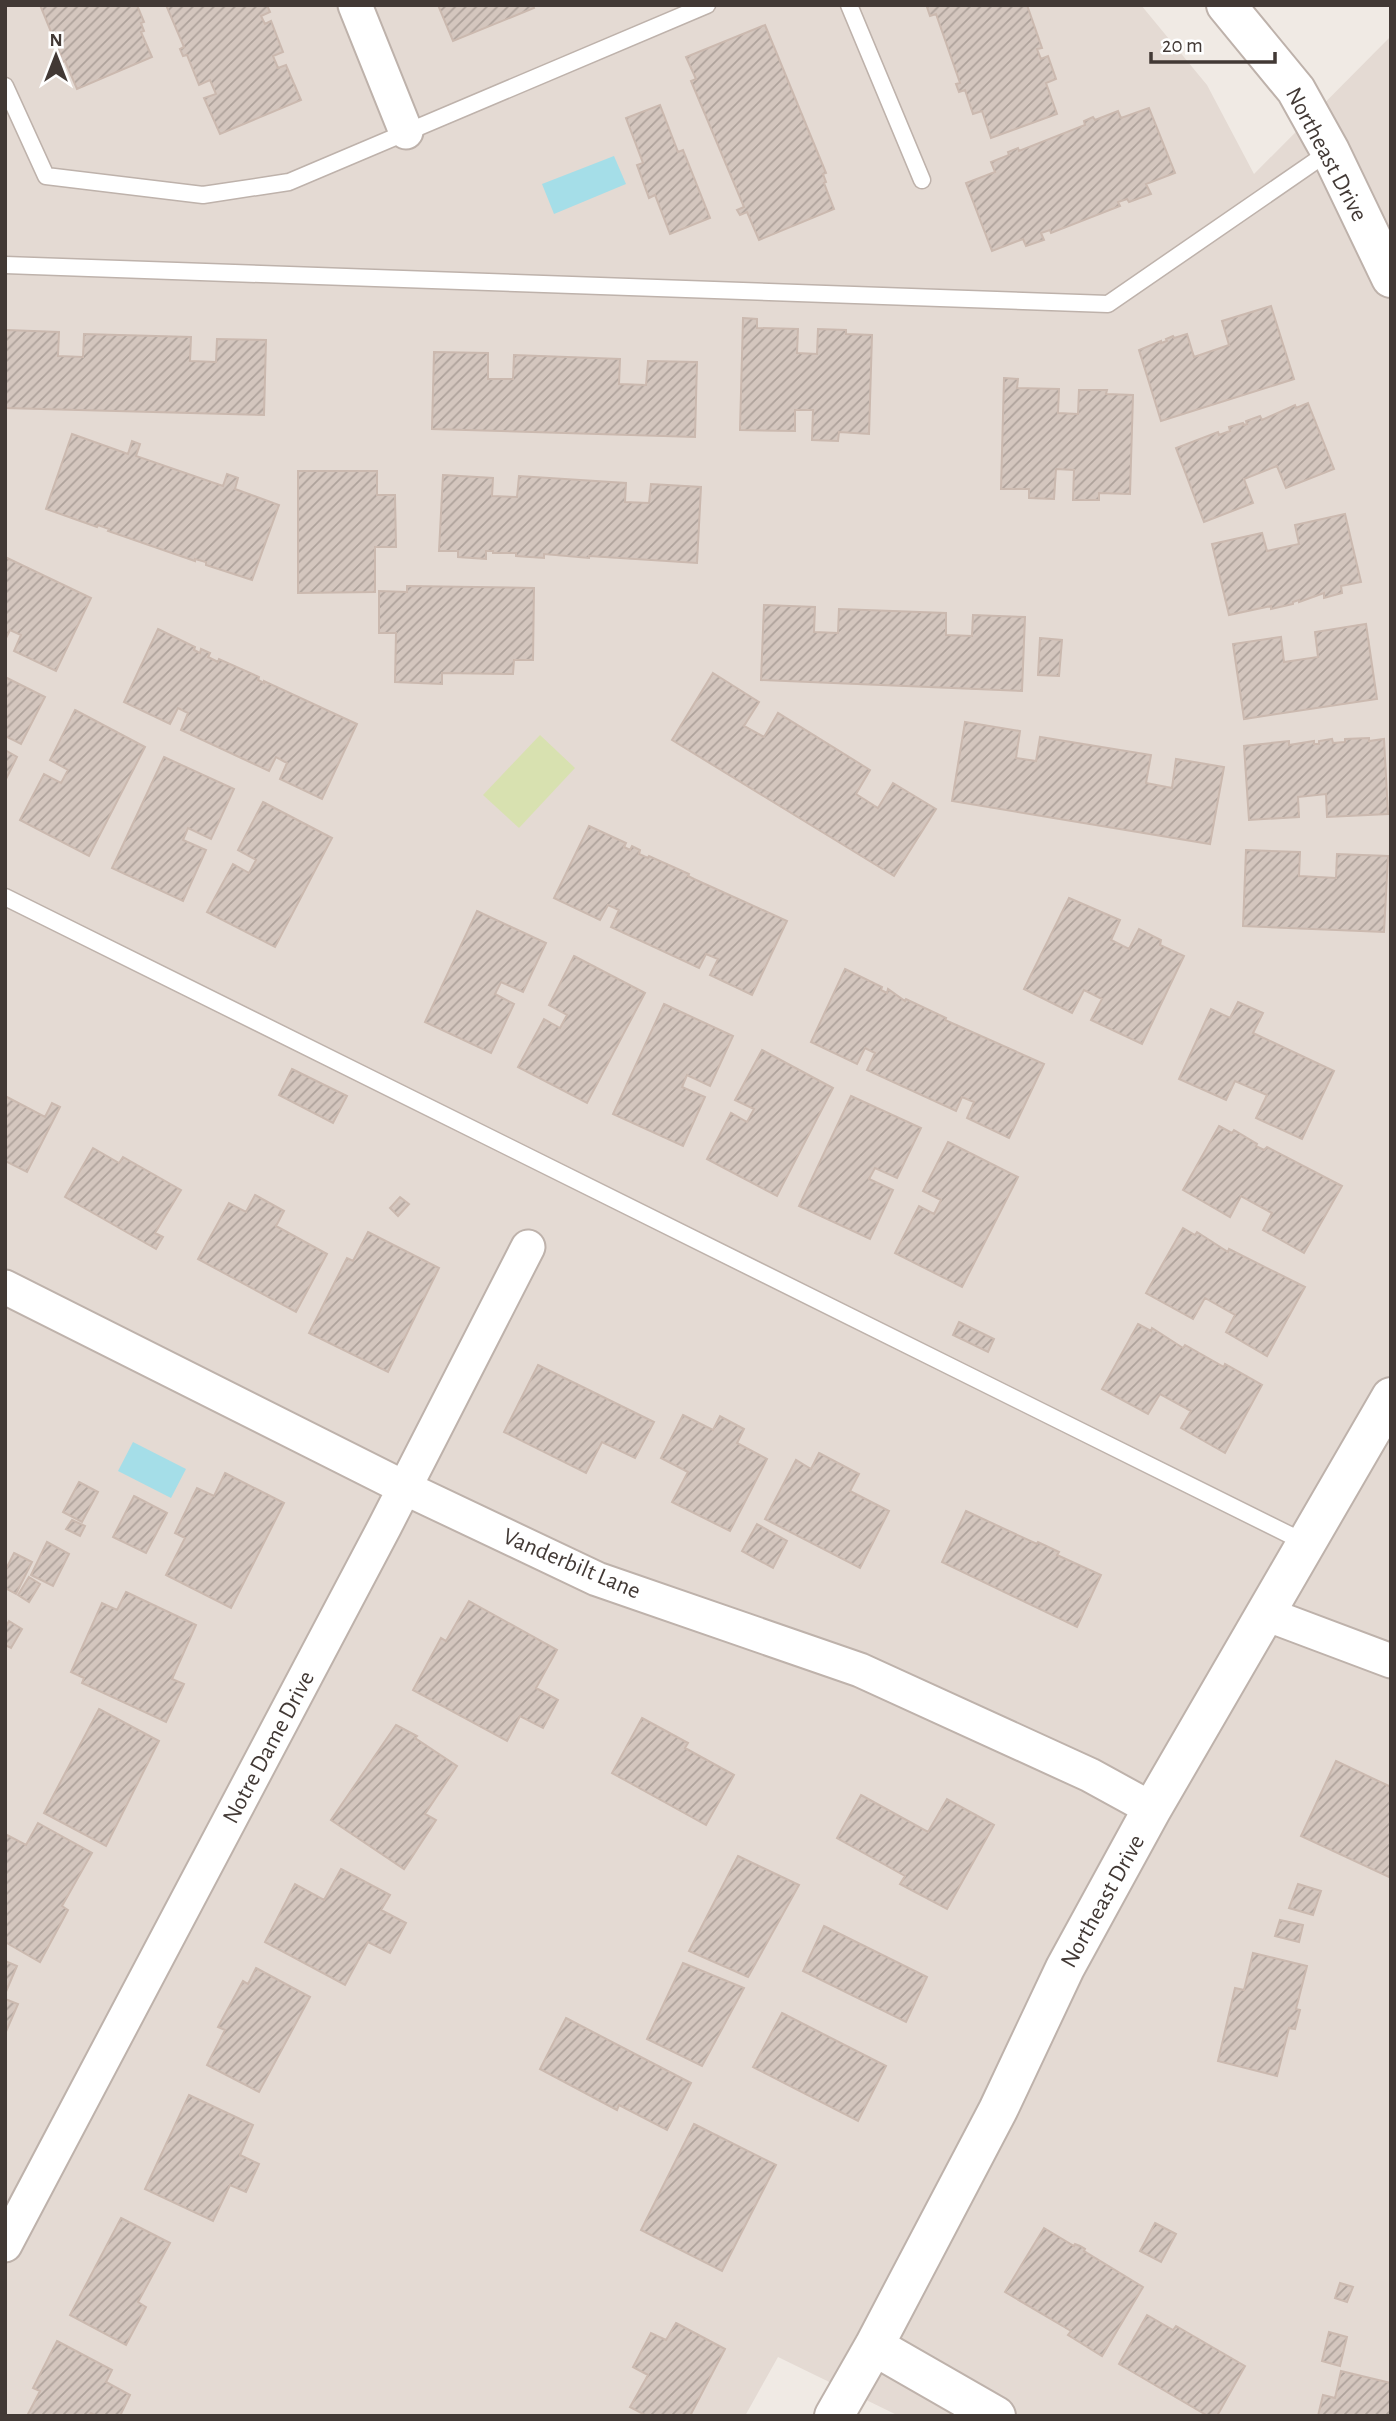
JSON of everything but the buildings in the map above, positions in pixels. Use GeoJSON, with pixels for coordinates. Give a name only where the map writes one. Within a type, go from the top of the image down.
{"type":"FeatureCollection","features":[{"type":"Feature","properties":{"kind":"street"},"geometry":{"type":"LineString","coordinates":[[355,5],[406,132]]}},
{"type":"Feature","properties":{"kind":"street","name":"Northeast Drive"},"geometry":{"type":"LineString","coordinates":[[1226,5],[1296,90],[1330,151],[1391,278]]}},
{"type":"Feature","properties":{"kind":"street","name":"Notre Dame Drive"},"geometry":{"type":"LineString","coordinates":[[5,2245],[405,1488],[528,1247]]}},
{"type":"Feature","properties":{"kind":"street","name":"Vanderbilt Lane"},"geometry":{"type":"LineString","coordinates":[[5,1287],[405,1488],[597,1579],[860,1670],[1090,1775],[1152,1809]]}},
{"type":"Feature","properties":{"kind":"street","name":"Northeast Drive"},"geometry":{"type":"LineString","coordinates":[[834,2416],[874,2346],[998,2110],[1065,1968],[1152,1809],[1391,1397]]}},
{"type":"Feature","properties":{"kind":"street"},"geometry":{"type":"LineString","coordinates":[[1266,1614],[1391,1661]]}},
{"type":"Feature","properties":{"kind":"street"},"geometry":{"type":"LineString","coordinates":[[874,2346],[996,2416]]}},
{"type":"Feature","properties":{"kind":"lane"},"geometry":{"type":"LineString","coordinates":[[5,86],[46,176],[203,195],[289,182],[707,5]]}},
{"type":"Feature","properties":{"kind":"lane"},"geometry":{"type":"LineString","coordinates":[[849,5],[922,180]]}},
{"type":"Feature","properties":{"kind":"lane"},"geometry":{"type":"LineString","coordinates":[[5,265],[1108,304],[1330,151]]}},
{"type":"Feature","properties":{"kind":"lane"},"geometry":{"type":"LineString","coordinates":[[5,897],[1306,1543]]}},
{"type":"Feature","properties":{"kind":"shaded area"},"geometry":{"type":"Polygon","coordinates":[[[5,5],[1141,5],[1207,85],[1254,174],[1391,36],[1391,2416],[899,2416],[778,2357],[745,2416],[5,2416],[5,5]]]}},
{"type":"Feature","properties":{"kind":"green space"},"geometry":{"type":"Polygon","coordinates":[[[540,735],[575,768],[519,828],[483,795],[540,735]]]}},
{"type":"Feature","properties":{"kind":"water"},"geometry":{"type":"Polygon","coordinates":[[[614,156],[626,184],[554,214],[542,184],[614,156]]]}},
{"type":"Feature","properties":{"kind":"water"},"geometry":{"type":"Polygon","coordinates":[[[133,1442],[186,1469],[171,1498],[118,1471],[133,1442]]]}}]}
